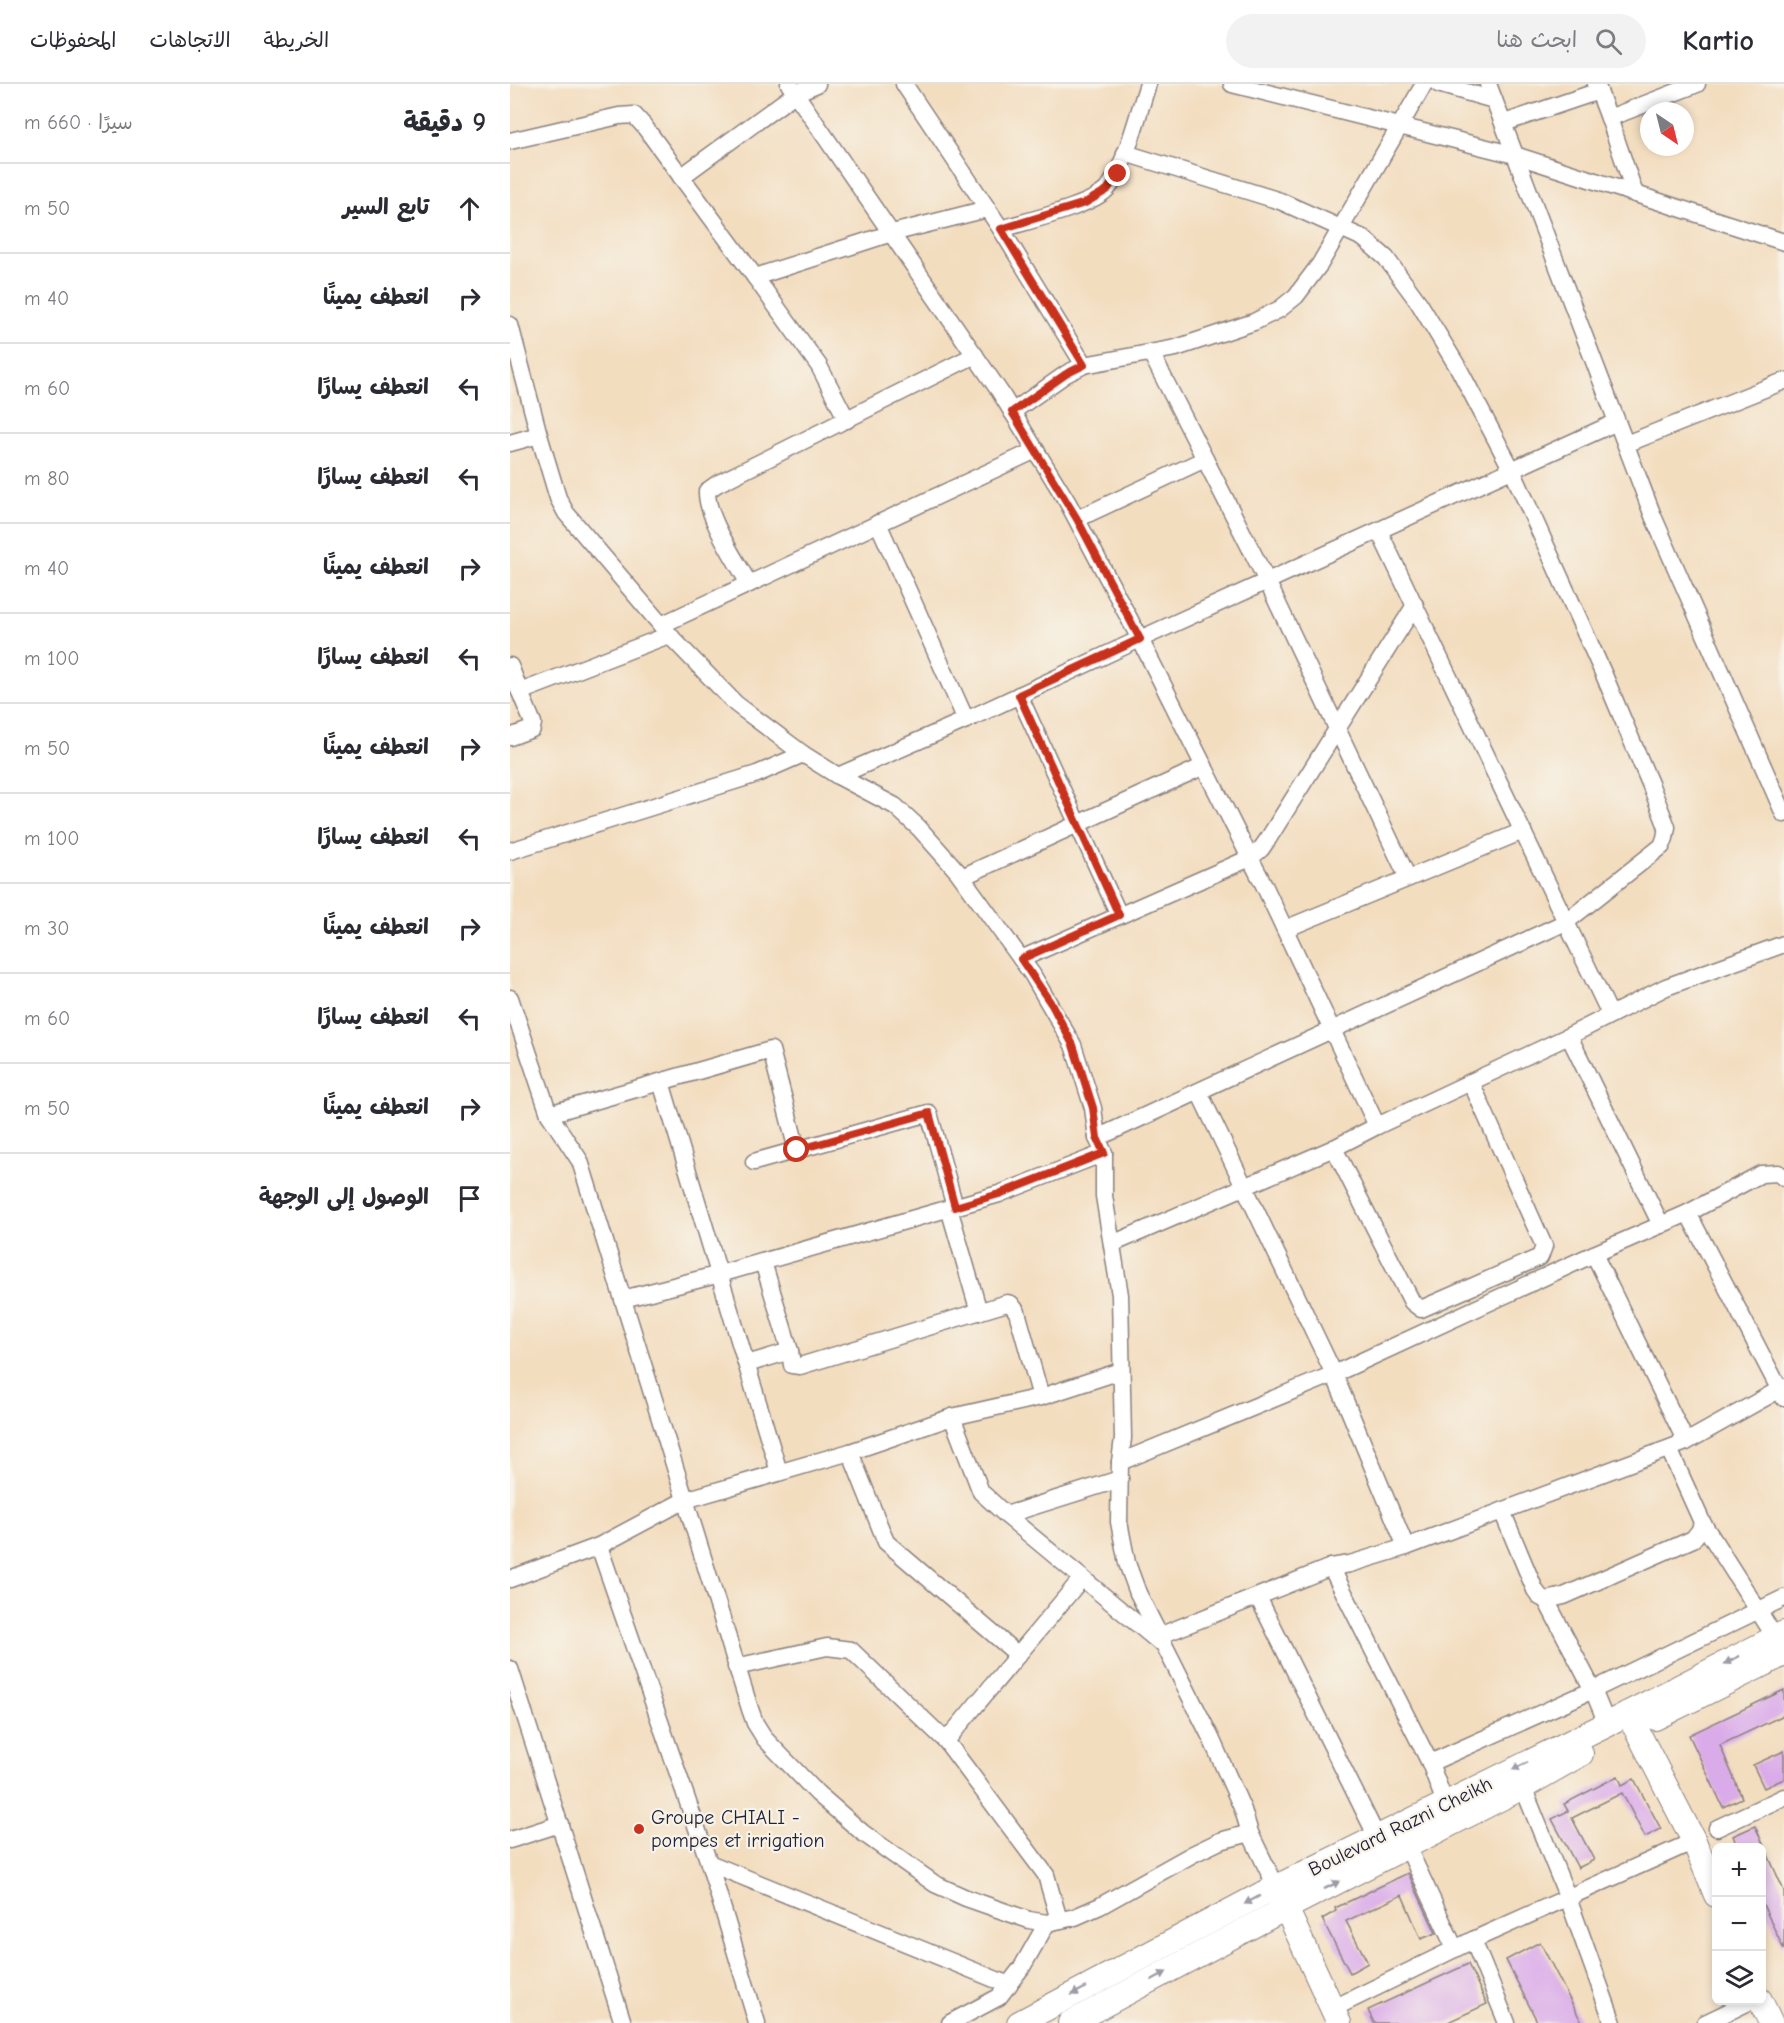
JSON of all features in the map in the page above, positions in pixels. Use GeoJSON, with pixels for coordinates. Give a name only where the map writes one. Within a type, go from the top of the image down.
{"type":"FeatureCollection","features":[{"type":"Feature","properties":{"kind":"main road","name":"Boulevard Razni Cheikh"},"geometry":{"type":"LineString","coordinates":[[1071,2023],[1377,1837],[1445,1803],[1623,1722],[1781,1642]]}},
{"type":"Feature","properties":{"kind":"main road","name":"Boulevard Razni Cheikh"},"geometry":{"type":"LineString","coordinates":[[1019,2023],[1281,1897],[1407,1846],[1523,1787],[1623,1722]]}},
{"type":"Feature","properties":{"kind":"main road"},"geometry":{"type":"LineString","coordinates":[[1623,1722],[1694,1841],[1712,1885]]}},
{"type":"Feature","properties":{"kind":"main road"},"geometry":{"type":"LineString","coordinates":[[1281,1897],[1336,2016]]}},
{"type":"Feature","properties":{"kind":"main road"},"geometry":{"type":"LineString","coordinates":[[1762,2005],[1771,2023]]}},
{"type":"Feature","properties":{"kind":"street"},"geometry":{"type":"LineString","coordinates":[[681,177],[792,88],[817,84]]}},
{"type":"Feature","properties":{"kind":"street"},"geometry":{"type":"LineString","coordinates":[[904,84],[1001,229],[1084,365]]}},
{"type":"Feature","properties":{"kind":"street"},"geometry":{"type":"LineString","coordinates":[[1001,229],[1085,203],[1107,190],[1118,174],[1148,84]]}},
{"type":"Feature","properties":{"kind":"street"},"geometry":{"type":"LineString","coordinates":[[1232,84],[1515,155],[1784,242]]}},
{"type":"Feature","properties":{"kind":"street"},"geometry":{"type":"LineString","coordinates":[[1012,412],[1066,374],[1084,365],[1176,348],[1254,322],[1280,309],[1302,288],[1320,264],[1424,84]]}},
{"type":"Feature","properties":{"kind":"street"},"geometry":{"type":"LineString","coordinates":[[1438,84],[1491,92],[1653,516],[1784,814]]}},
{"type":"Feature","properties":{"kind":"street"},"geometry":{"type":"LineString","coordinates":[[1609,118],[1697,84]]}},
{"type":"Feature","properties":{"kind":"street"},"geometry":{"type":"LineString","coordinates":[[792,88],[975,355],[1077,519],[1250,858],[1377,1126]]}},
{"type":"Feature","properties":{"kind":"street"},"geometry":{"type":"LineString","coordinates":[[1504,123],[1598,88],[1635,194]]}},
{"type":"Feature","properties":{"kind":"street"},"geometry":{"type":"LineString","coordinates":[[510,141],[619,116],[634,115],[819,366],[847,420]]}},
{"type":"Feature","properties":{"kind":"street"},"geometry":{"type":"LineString","coordinates":[[623,1299],[763,1262],[999,1194],[1101,1146],[1199,1092],[1566,922],[1662,846],[1667,828],[1605,675],[1512,470],[1459,369],[1419,303],[1386,258],[1363,238],[1280,201],[1125,153]]}},
{"type":"Feature","properties":{"kind":"street"},"geometry":{"type":"LineString","coordinates":[[755,277],[892,233],[987,209]]}},
{"type":"Feature","properties":{"kind":"street"},"geometry":{"type":"LineString","coordinates":[[510,325],[539,435],[558,498],[566,513],[665,630],[736,704],[802,754],[894,806],[919,828],[962,877],[1021,959],[1052,1005],[1073,1045],[1093,1108],[1101,1146],[1104,1196],[1120,1294],[1123,1438],[1119,1479],[1119,1522],[1128,1563],[1138,1593],[1207,1729],[1243,1810],[1250,1833],[1281,1897]]}},
{"type":"Feature","properties":{"kind":"street"},"geometry":{"type":"LineString","coordinates":[[1151,353],[1267,581],[1408,879]]}},
{"type":"Feature","properties":{"kind":"street"},"geometry":{"type":"LineString","coordinates":[[748,584],[712,516],[707,501],[707,491],[975,355]]}},
{"type":"Feature","properties":{"kind":"street"},"geometry":{"type":"LineString","coordinates":[[1626,444],[1784,381]]}},
{"type":"Feature","properties":{"kind":"street"},"geometry":{"type":"LineString","coordinates":[[838,776],[966,720],[1617,422]]}},
{"type":"Feature","properties":{"kind":"street"},"geometry":{"type":"LineString","coordinates":[[510,443],[539,435]]}},
{"type":"Feature","properties":{"kind":"street"},"geometry":{"type":"LineString","coordinates":[[520,692],[665,630],[748,584],[1036,450]]}},
{"type":"Feature","properties":{"kind":"street"},"geometry":{"type":"LineString","coordinates":[[1077,519],[1205,459]]}},
{"type":"Feature","properties":{"kind":"street"},"geometry":{"type":"LineString","coordinates":[[879,523],[966,720]]}},
{"type":"Feature","properties":{"kind":"street"},"geometry":{"type":"LineString","coordinates":[[1379,531],[1610,1014]]}},
{"type":"Feature","properties":{"kind":"street"},"geometry":{"type":"LineString","coordinates":[[1021,959],[1250,858],[1261,849],[1415,605]]}},
{"type":"Feature","properties":{"kind":"street"},"geometry":{"type":"LineString","coordinates":[[510,666],[533,723],[532,729],[510,737]]}},
{"type":"Feature","properties":{"kind":"street"},"geometry":{"type":"LineString","coordinates":[[1019,695],[1119,915]]}},
{"type":"Feature","properties":{"kind":"street"},"geometry":{"type":"LineString","coordinates":[[510,851],[758,774],[802,754]]}},
{"type":"Feature","properties":{"kind":"street"},"geometry":{"type":"LineString","coordinates":[[962,877],[1204,766]]}},
{"type":"Feature","properties":{"kind":"street"},"geometry":{"type":"LineString","coordinates":[[1285,929],[1523,831]]}},
{"type":"Feature","properties":{"kind":"street"},"geometry":{"type":"LineString","coordinates":[[1112,1244],[1334,1148],[1666,987],[1784,944]]}},
{"type":"Feature","properties":{"kind":"street"},"geometry":{"type":"LineString","coordinates":[[510,998],[549,1114],[580,1161],[736,1667],[755,1723],[765,1739],[817,1793],[863,1833],[935,1884],[966,1898],[1029,1920],[1053,1921],[1076,1917],[1207,1847],[1250,1833]]}},
{"type":"Feature","properties":{"kind":"street"},"geometry":{"type":"LineString","coordinates":[[1569,1036],[1661,1225]]}},
{"type":"Feature","properties":{"kind":"street"},"geometry":{"type":"LineString","coordinates":[[549,1114],[771,1050],[797,1150]]}},
{"type":"Feature","properties":{"kind":"street"},"geometry":{"type":"LineString","coordinates":[[661,1082],[779,1472]]}},
{"type":"Feature","properties":{"kind":"street"},"geometry":{"type":"LineString","coordinates":[[1334,1148],[1412,1302],[1421,1309],[1540,1257],[1544,1246],[1471,1082]]}},
{"type":"Feature","properties":{"kind":"street"},"geometry":{"type":"LineString","coordinates":[[1199,1092],[1334,1374],[1406,1546]]}},
{"type":"Feature","properties":{"kind":"street"},"geometry":{"type":"LineString","coordinates":[[754,1162],[929,1113],[979,1312]]}},
{"type":"Feature","properties":{"kind":"street"},"geometry":{"type":"LineString","coordinates":[[1120,1462],[1334,1374],[1594,1254],[1688,1214],[1761,1174],[1778,1173],[1784,1178]]}},
{"type":"Feature","properties":{"kind":"street"},"geometry":{"type":"LineString","coordinates":[[1162,1641],[1258,1597],[1332,1567],[1350,1564],[1406,1546],[1669,1449],[1783,1392],[1688,1214]]}},
{"type":"Feature","properties":{"kind":"street"},"geometry":{"type":"LineString","coordinates":[[1594,1254],[1686,1442]]}},
{"type":"Feature","properties":{"kind":"street"},"geometry":{"type":"LineString","coordinates":[[763,1262],[790,1351],[792,1365],[800,1366],[1007,1303],[1014,1306],[1017,1312],[1041,1397]]}},
{"type":"Feature","properties":{"kind":"street"},"geometry":{"type":"LineString","coordinates":[[747,1364],[790,1351]]}},
{"type":"Feature","properties":{"kind":"street"},"geometry":{"type":"LineString","coordinates":[[510,1579],[599,1546],[685,1500],[850,1452],[952,1418],[1041,1397],[1121,1371]]}},
{"type":"Feature","properties":{"kind":"street"},"geometry":{"type":"LineString","coordinates":[[952,1418],[981,1492],[1082,1578],[1162,1641]]}},
{"type":"Feature","properties":{"kind":"street"},"geometry":{"type":"LineString","coordinates":[[1669,1449],[1702,1522],[1781,1642]]}},
{"type":"Feature","properties":{"kind":"street"},"geometry":{"type":"LineString","coordinates":[[850,1452],[886,1542],[1018,1655]]}},
{"type":"Feature","properties":{"kind":"street"},"geometry":{"type":"LineString","coordinates":[[1006,1515],[1119,1479]]}},
{"type":"Feature","properties":{"kind":"street"},"geometry":{"type":"LineString","coordinates":[[1502,1511],[1535,1590],[1540,1597],[1546,1600],[1593,1690],[1623,1722]]}},
{"type":"Feature","properties":{"kind":"street"},"geometry":{"type":"LineString","coordinates":[[1546,1600],[1564,1596],[1693,1539],[1700,1530],[1702,1522]]}},
{"type":"Feature","properties":{"kind":"street"},"geometry":{"type":"LineString","coordinates":[[599,1546],[709,1863],[757,2023]]}},
{"type":"Feature","properties":{"kind":"street"},"geometry":{"type":"LineString","coordinates":[[1332,1567],[1430,1763],[1445,1803]]}},
{"type":"Feature","properties":{"kind":"street"},"geometry":{"type":"LineString","coordinates":[[946,1741],[1082,1578]]}},
{"type":"Feature","properties":{"kind":"street"},"geometry":{"type":"LineString","coordinates":[[1258,1597],[1377,1837]]}},
{"type":"Feature","properties":{"kind":"street"},"geometry":{"type":"LineString","coordinates":[[1430,1763],[1593,1690],[1784,1598]]}},
{"type":"Feature","properties":{"kind":"street"},"geometry":{"type":"LineString","coordinates":[[736,1667],[828,1647],[851,1650],[946,1741],[1047,1875],[1053,1921],[999,1997],[950,2023]]}},
{"type":"Feature","properties":{"kind":"street"},"geometry":{"type":"LineString","coordinates":[[510,1669],[623,2023]]}},
{"type":"Feature","properties":{"kind":"street"},"geometry":{"type":"LineString","coordinates":[[1523,1787],[1568,1898],[1613,2023]]}},
{"type":"Feature","properties":{"kind":"street"},"geometry":{"type":"LineString","coordinates":[[1717,1827],[1784,1797]]}},
{"type":"Feature","properties":{"kind":"street"},"geometry":{"type":"LineString","coordinates":[[510,1840],[560,1824]]}},
{"type":"Feature","properties":{"kind":"street"},"geometry":{"type":"LineString","coordinates":[[1336,2016],[1473,1940],[1694,1841]]}},
{"type":"Feature","properties":{"kind":"street"},"geometry":{"type":"LineString","coordinates":[[1407,1846],[1455,1949]]}},
{"type":"Feature","properties":{"kind":"street"},"geometry":{"type":"LineString","coordinates":[[709,1863],[1009,1985]]}},
{"type":"Feature","properties":{"kind":"street"},"geometry":{"type":"LineString","coordinates":[[1473,1940],[1507,2023]]}},
{"type":"Feature","properties":{"kind":"street"},"geometry":{"type":"LineString","coordinates":[[1705,2023],[1744,2005]]}},
{"type":"Feature","properties":{"kind":"building"},"geometry":{"type":"Polygon","coordinates":[[[1784,1690],[1784,1715],[1720,1745],[1742,1798],[1723,1807],[1689,1735],[1784,1690]]]}},
{"type":"Feature","properties":{"kind":"building"},"geometry":{"type":"Polygon","coordinates":[[[1784,1751],[1784,1779],[1764,1788],[1753,1765],[1784,1751]]]}},
{"type":"Feature","properties":{"kind":"building"},"geometry":{"type":"Polygon","coordinates":[[[1618,1776],[1622,1785],[1634,1779],[1661,1829],[1645,1837],[1622,1793],[1572,1818],[1594,1860],[1578,1868],[1552,1819],[1568,1811],[1564,1804],[1618,1776]]]}},
{"type":"Feature","properties":{"kind":"building"},"geometry":{"type":"Polygon","coordinates":[[[1755,1826],[1763,1843],[1736,1843],[1733,1836],[1755,1826]]]}},
{"type":"Feature","properties":{"kind":"building"},"geometry":{"type":"Polygon","coordinates":[[[1766,1851],[1784,1891],[1784,1950],[1766,1911],[1766,1851]]]}},
{"type":"Feature","properties":{"kind":"building"},"geometry":{"type":"Polygon","coordinates":[[[1408,1873],[1436,1933],[1421,1939],[1402,1895],[1346,1921],[1368,1963],[1350,1973],[1322,1919],[1336,1911],[1335,1908],[1408,1873]]]}},
{"type":"Feature","properties":{"kind":"building"},"geometry":{"type":"Polygon","coordinates":[[[1540,1942],[1582,2023],[1538,2023],[1506,1960],[1540,1942]]]}},
{"type":"Feature","properties":{"kind":"building"},"geometry":{"type":"Polygon","coordinates":[[[1468,1964],[1487,2004],[1446,2023],[1374,2023],[1368,2010],[1468,1964]]]}},
{"type":"Feature","properties":{"kind":"place","name":"Groupe CHIALI - pompes et irrigation"},"geometry":{"type":"Point","coordinates":[639,1829]}},
{"type":"Feature","properties":{"kind":"route"},"geometry":{"type":"LineString","coordinates":[[797,1150],[929,1113],[955,1207],[999,1194],[1104,1153],[1097,1138],[1093,1108],[1073,1045],[1052,1005],[1021,959],[1119,915],[1019,695],[1140,639],[1077,519],[1012,412],[1066,374],[1084,365],[1001,229],[1085,203],[1107,190],[1118,174]]}}]}
